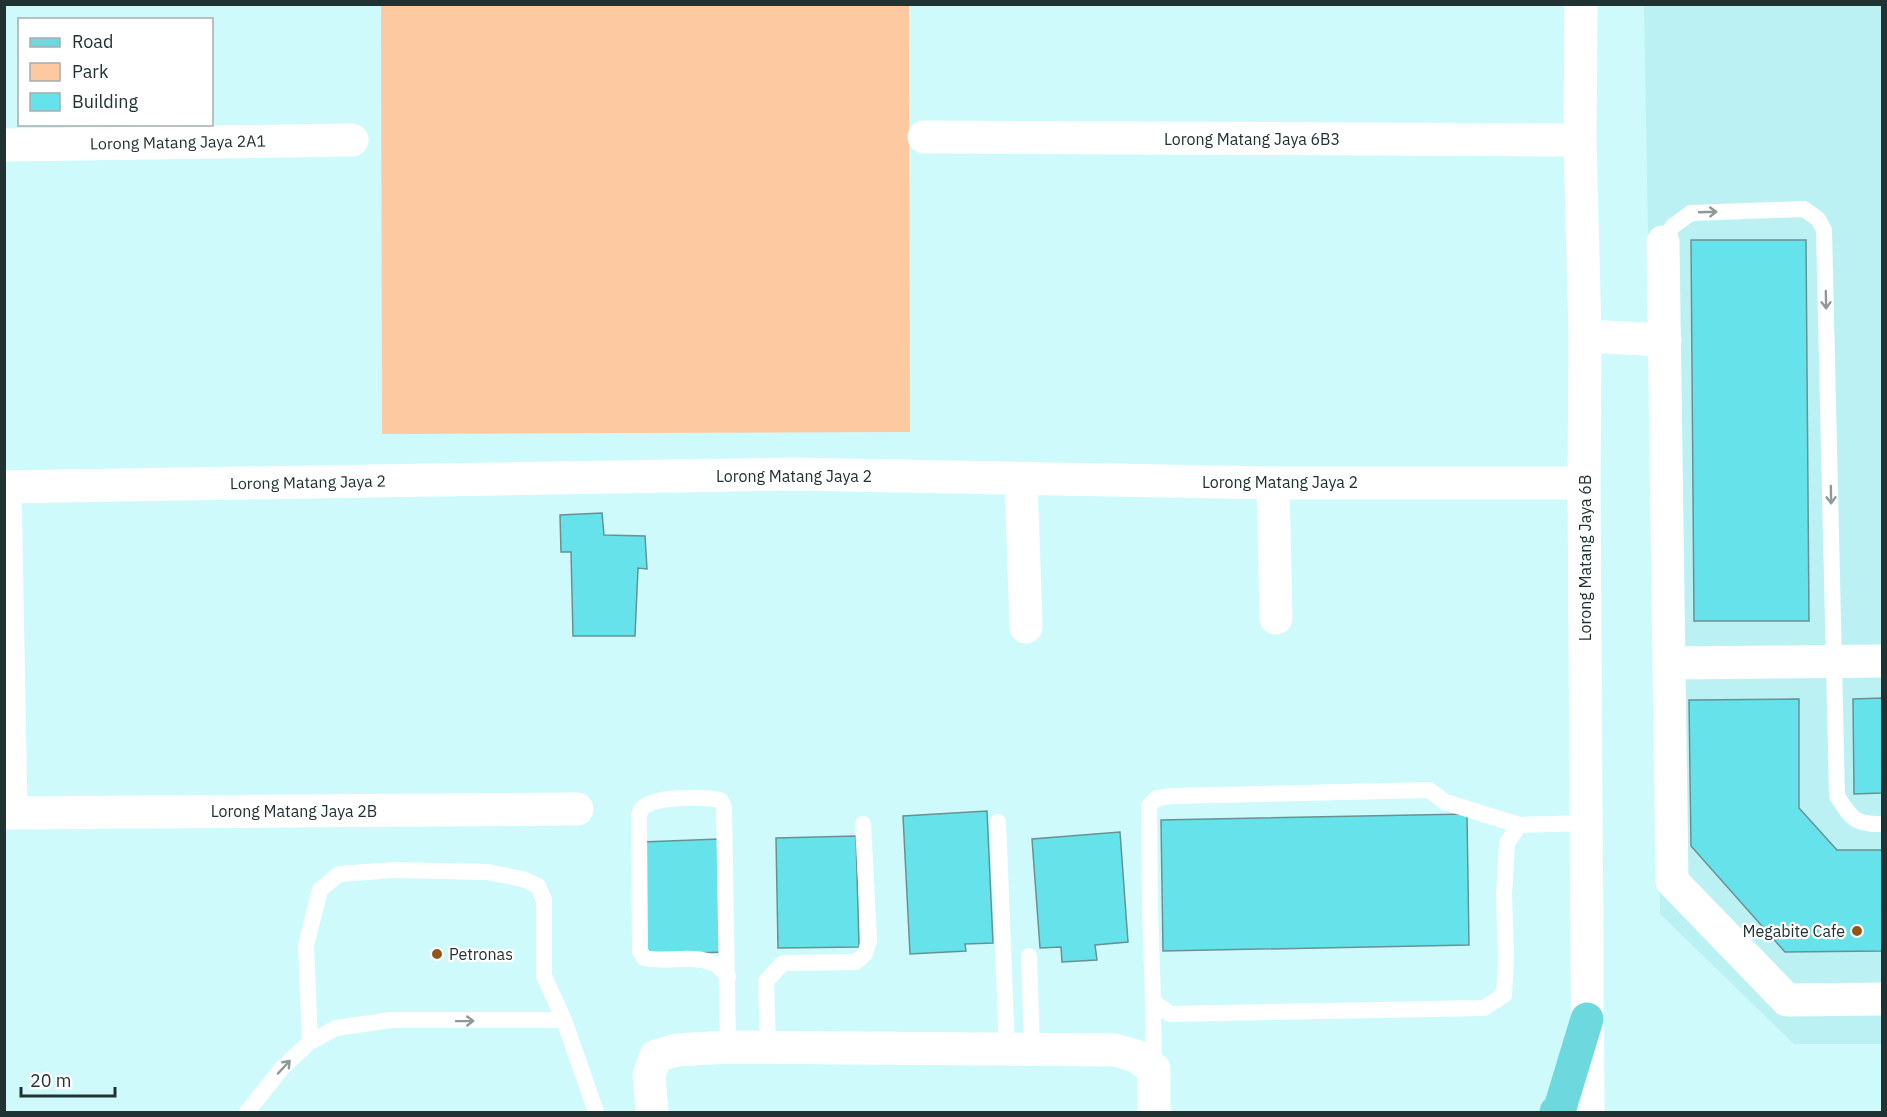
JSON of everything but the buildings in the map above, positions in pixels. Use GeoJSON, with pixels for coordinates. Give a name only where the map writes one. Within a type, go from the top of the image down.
{"type":"FeatureCollection","features":[{"type":"Feature","properties":{"kind":"main road"},"geometry":{"type":"LineString","coordinates":[[1556,1113],[1560,1108],[1587,1019]]}},
{"type":"Feature","properties":{"kind":"street","name":"Lorong Matang Jaya 6B"},"geometry":{"type":"LineString","coordinates":[[1581,4],[1580,140],[1585,336],[1588,1113]]}},
{"type":"Feature","properties":{"kind":"street","name":"Lorong Matang Jaya 6B3"},"geometry":{"type":"LineString","coordinates":[[924,137],[1580,140]]}},
{"type":"Feature","properties":{"kind":"street","name":"Lorong Matang Jaya 2A1"},"geometry":{"type":"LineString","coordinates":[[4,144],[352,140]]}},
{"type":"Feature","properties":{"kind":"street"},"geometry":{"type":"LineString","coordinates":[[1663,242],[1672,881],[1787,1000],[1882,999]]}},
{"type":"Feature","properties":{"kind":"street"},"geometry":{"type":"LineString","coordinates":[[1585,336],[1665,340]]}},
{"type":"Feature","properties":{"kind":"street","name":"Lorong Matang Jaya 2"},"geometry":{"type":"LineString","coordinates":[[5,487],[794,474],[1273,483],[1584,483]]}},
{"type":"Feature","properties":{"kind":"street"},"geometry":{"type":"LineString","coordinates":[[1021,479],[1026,627]]}},
{"type":"Feature","properties":{"kind":"street"},"geometry":{"type":"LineString","coordinates":[[1273,483],[1276,618]]}},
{"type":"Feature","properties":{"kind":"street","name":"Lorong Matang Jaya 2B"},"geometry":{"type":"LineString","coordinates":[[5,487],[8,813],[577,809]]}},
{"type":"Feature","properties":{"kind":"street"},"geometry":{"type":"LineString","coordinates":[[1669,663],[1882,661]]}},
{"type":"Feature","properties":{"kind":"street"},"geometry":{"type":"LineString","coordinates":[[1587,1019],[1602,1092],[1610,1113]]}},
{"type":"Feature","properties":{"kind":"street"},"geometry":{"type":"LineString","coordinates":[[652,1113],[649,1075],[656,1056],[677,1050],[728,1047],[1115,1050],[1136,1056],[1154,1069],[1154,1113]]}},
{"type":"Feature","properties":{"kind":"lane"},"geometry":{"type":"LineString","coordinates":[[1663,242],[1673,226],[1691,213],[1804,209],[1818,219],[1824,230],[1837,796],[1850,817],[1866,825],[1882,825]]}},
{"type":"Feature","properties":{"kind":"lane"},"geometry":{"type":"LineString","coordinates":[[1154,1069],[1149,806],[1157,798],[1429,790],[1445,802],[1519,825],[1587,823]]}},
{"type":"Feature","properties":{"kind":"lane"},"geometry":{"type":"LineString","coordinates":[[728,976],[715,963],[696,959],[652,960],[644,958],[640,951],[640,812],[646,805],[656,800],[709,798],[720,800],[724,807],[728,976],[728,1047]]}},
{"type":"Feature","properties":{"kind":"lane"},"geometry":{"type":"LineString","coordinates":[[998,822],[1020,1049]]}},
{"type":"Feature","properties":{"kind":"lane"},"geometry":{"type":"LineString","coordinates":[[768,1048],[766,981],[772,973],[783,963],[856,962],[865,954],[870,941],[863,824]]}},
{"type":"Feature","properties":{"kind":"lane"},"geometry":{"type":"LineString","coordinates":[[1153,1001],[1170,1014],[1484,1008],[1504,994],[1506,957],[1504,896],[1507,843],[1519,825]]}},
{"type":"Feature","properties":{"kind":"lane"},"geometry":{"type":"LineString","coordinates":[[310,1042],[306,945],[320,890],[339,874],[394,870],[487,873],[524,879],[538,886],[544,900],[544,976],[564,1020],[596,1113]]}},
{"type":"Feature","properties":{"kind":"lane"},"geometry":{"type":"LineString","coordinates":[[1020,1049],[1029,956]]}},
{"type":"Feature","properties":{"kind":"lane"},"geometry":{"type":"LineString","coordinates":[[247,1113],[282,1068],[310,1042],[336,1028],[391,1020],[564,1020]]}},
{"type":"Feature","properties":{"kind":"shaded area"},"geometry":{"type":"Polygon","coordinates":[[[1644,5],[1882,5],[1882,1044],[1794,1044],[1660,914],[1644,5]]]}},
{"type":"Feature","properties":{"kind":"green space"},"geometry":{"type":"Polygon","coordinates":[[[381,5],[909,5],[910,432],[382,434],[381,5]]]}},
{"type":"Feature","properties":{"kind":"place","name":"Megabite Cafe"},"geometry":{"type":"Point","coordinates":[1857,931]}},
{"type":"Feature","properties":{"kind":"place","name":"Petronas"},"geometry":{"type":"Point","coordinates":[437,954]}}]}
